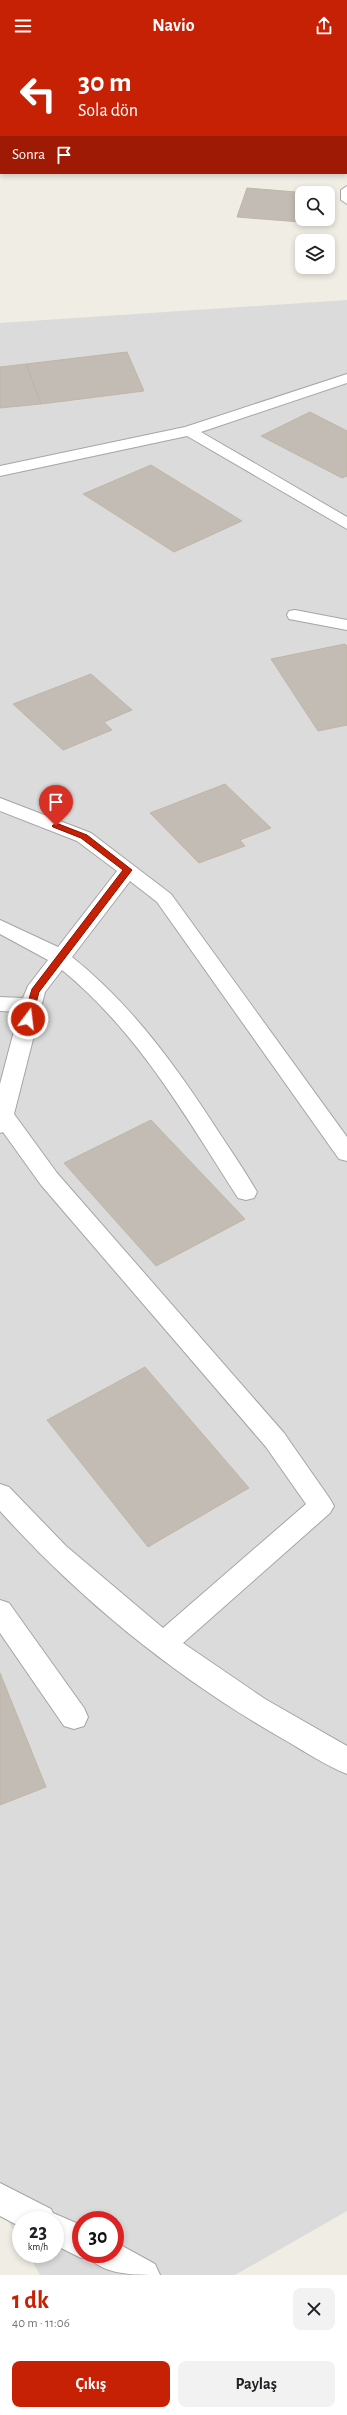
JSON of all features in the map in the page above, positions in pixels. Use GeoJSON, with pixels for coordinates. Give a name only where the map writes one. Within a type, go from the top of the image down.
{"type":"FeatureCollection","features":[{"type":"Feature","properties":{"kind":"street"},"geometry":{"type":"LineString","coordinates":[[347,190],[347,200]]}},
{"type":"Feature","properties":{"kind":"street"},"geometry":{"type":"LineString","coordinates":[[0,471],[189,431],[347,378]]}},
{"type":"Feature","properties":{"kind":"street"},"geometry":{"type":"LineString","coordinates":[[189,431],[347,524]]}},
{"type":"Feature","properties":{"kind":"street"},"geometry":{"type":"LineString","coordinates":[[295,615],[347,625]]}},
{"type":"Feature","properties":{"kind":"street"},"geometry":{"type":"LineString","coordinates":[[0,804],[84,836],[164,898],[347,1153]]}},
{"type":"Feature","properties":{"kind":"street"},"geometry":{"type":"LineString","coordinates":[[128,870],[35,991],[1,1120],[49,1179],[275,1440],[321,1506],[164,1644]]}},
{"type":"Feature","properties":{"kind":"street"},"geometry":{"type":"LineString","coordinates":[[0,926],[61,958],[89,980],[138,1030],[246,1192]]}},
{"type":"Feature","properties":{"kind":"street"},"geometry":{"type":"LineString","coordinates":[[0,1004],[31,1006]]}},
{"type":"Feature","properties":{"kind":"street"},"geometry":{"type":"LineString","coordinates":[[0,1494],[80,1574],[164,1644],[255,1708],[347,1761]]}},
{"type":"Feature","properties":{"kind":"street"},"geometry":{"type":"LineString","coordinates":[[0,1611],[74,1717]]}},
{"type":"Feature","properties":{"kind":"street"},"geometry":{"type":"LineString","coordinates":[[0,2199],[23,2211]]}},
{"type":"Feature","properties":{"kind":"street"},"geometry":{"type":"LineString","coordinates":[[121,2263],[144,2275]]}},
{"type":"Feature","properties":{"kind":"shaded area"},"geometry":{"type":"Polygon","coordinates":[[[347,300],[347,2211],[235,2275],[40,2275],[33,2263],[64,2263],[64,2211],[12,2211],[12,2228],[0,2207],[0,323],[347,300]]]}},
{"type":"Feature","properties":{"kind":"building"},"geometry":{"type":"Polygon","coordinates":[[[247,188],[295,192],[295,222],[237,217],[247,188]]]}},
{"type":"Feature","properties":{"kind":"building"},"geometry":{"type":"Polygon","coordinates":[[[127,352],[144,391],[41,404],[26,364],[127,352]]]}},
{"type":"Feature","properties":{"kind":"building"},"geometry":{"type":"Polygon","coordinates":[[[26,364],[41,404],[0,408],[0,367],[26,364]]]}},
{"type":"Feature","properties":{"kind":"building"},"geometry":{"type":"Polygon","coordinates":[[[310,412],[347,431],[347,476],[342,478],[261,436],[310,412]]]}},
{"type":"Feature","properties":{"kind":"building"},"geometry":{"type":"Polygon","coordinates":[[[151,465],[242,521],[174,552],[83,494],[151,465]]]}},
{"type":"Feature","properties":{"kind":"building"},"geometry":{"type":"Polygon","coordinates":[[[345,644],[347,646],[347,725],[318,731],[271,659],[345,644]]]}},
{"type":"Feature","properties":{"kind":"building"},"geometry":{"type":"Polygon","coordinates":[[[91,674],[132,710],[104,722],[112,730],[63,750],[13,704],[91,674]]]}},
{"type":"Feature","properties":{"kind":"building"},"geometry":{"type":"Polygon","coordinates":[[[225,784],[271,828],[240,840],[245,846],[199,863],[150,813],[225,784]]]}},
{"type":"Feature","properties":{"kind":"building"},"geometry":{"type":"Polygon","coordinates":[[[151,1120],[245,1219],[156,1266],[64,1163],[151,1120]]]}},
{"type":"Feature","properties":{"kind":"building"},"geometry":{"type":"Polygon","coordinates":[[[145,1367],[249,1488],[148,1547],[47,1420],[145,1367]]]}},
{"type":"Feature","properties":{"kind":"building"},"geometry":{"type":"Polygon","coordinates":[[[0,1673],[46,1787],[0,1805],[0,1673]]]}},
{"type":"Feature","properties":{"kind":"route"},"geometry":{"type":"LineString","coordinates":[[28,1019],[35,991],[128,870],[84,836],[56,826]]}}]}
